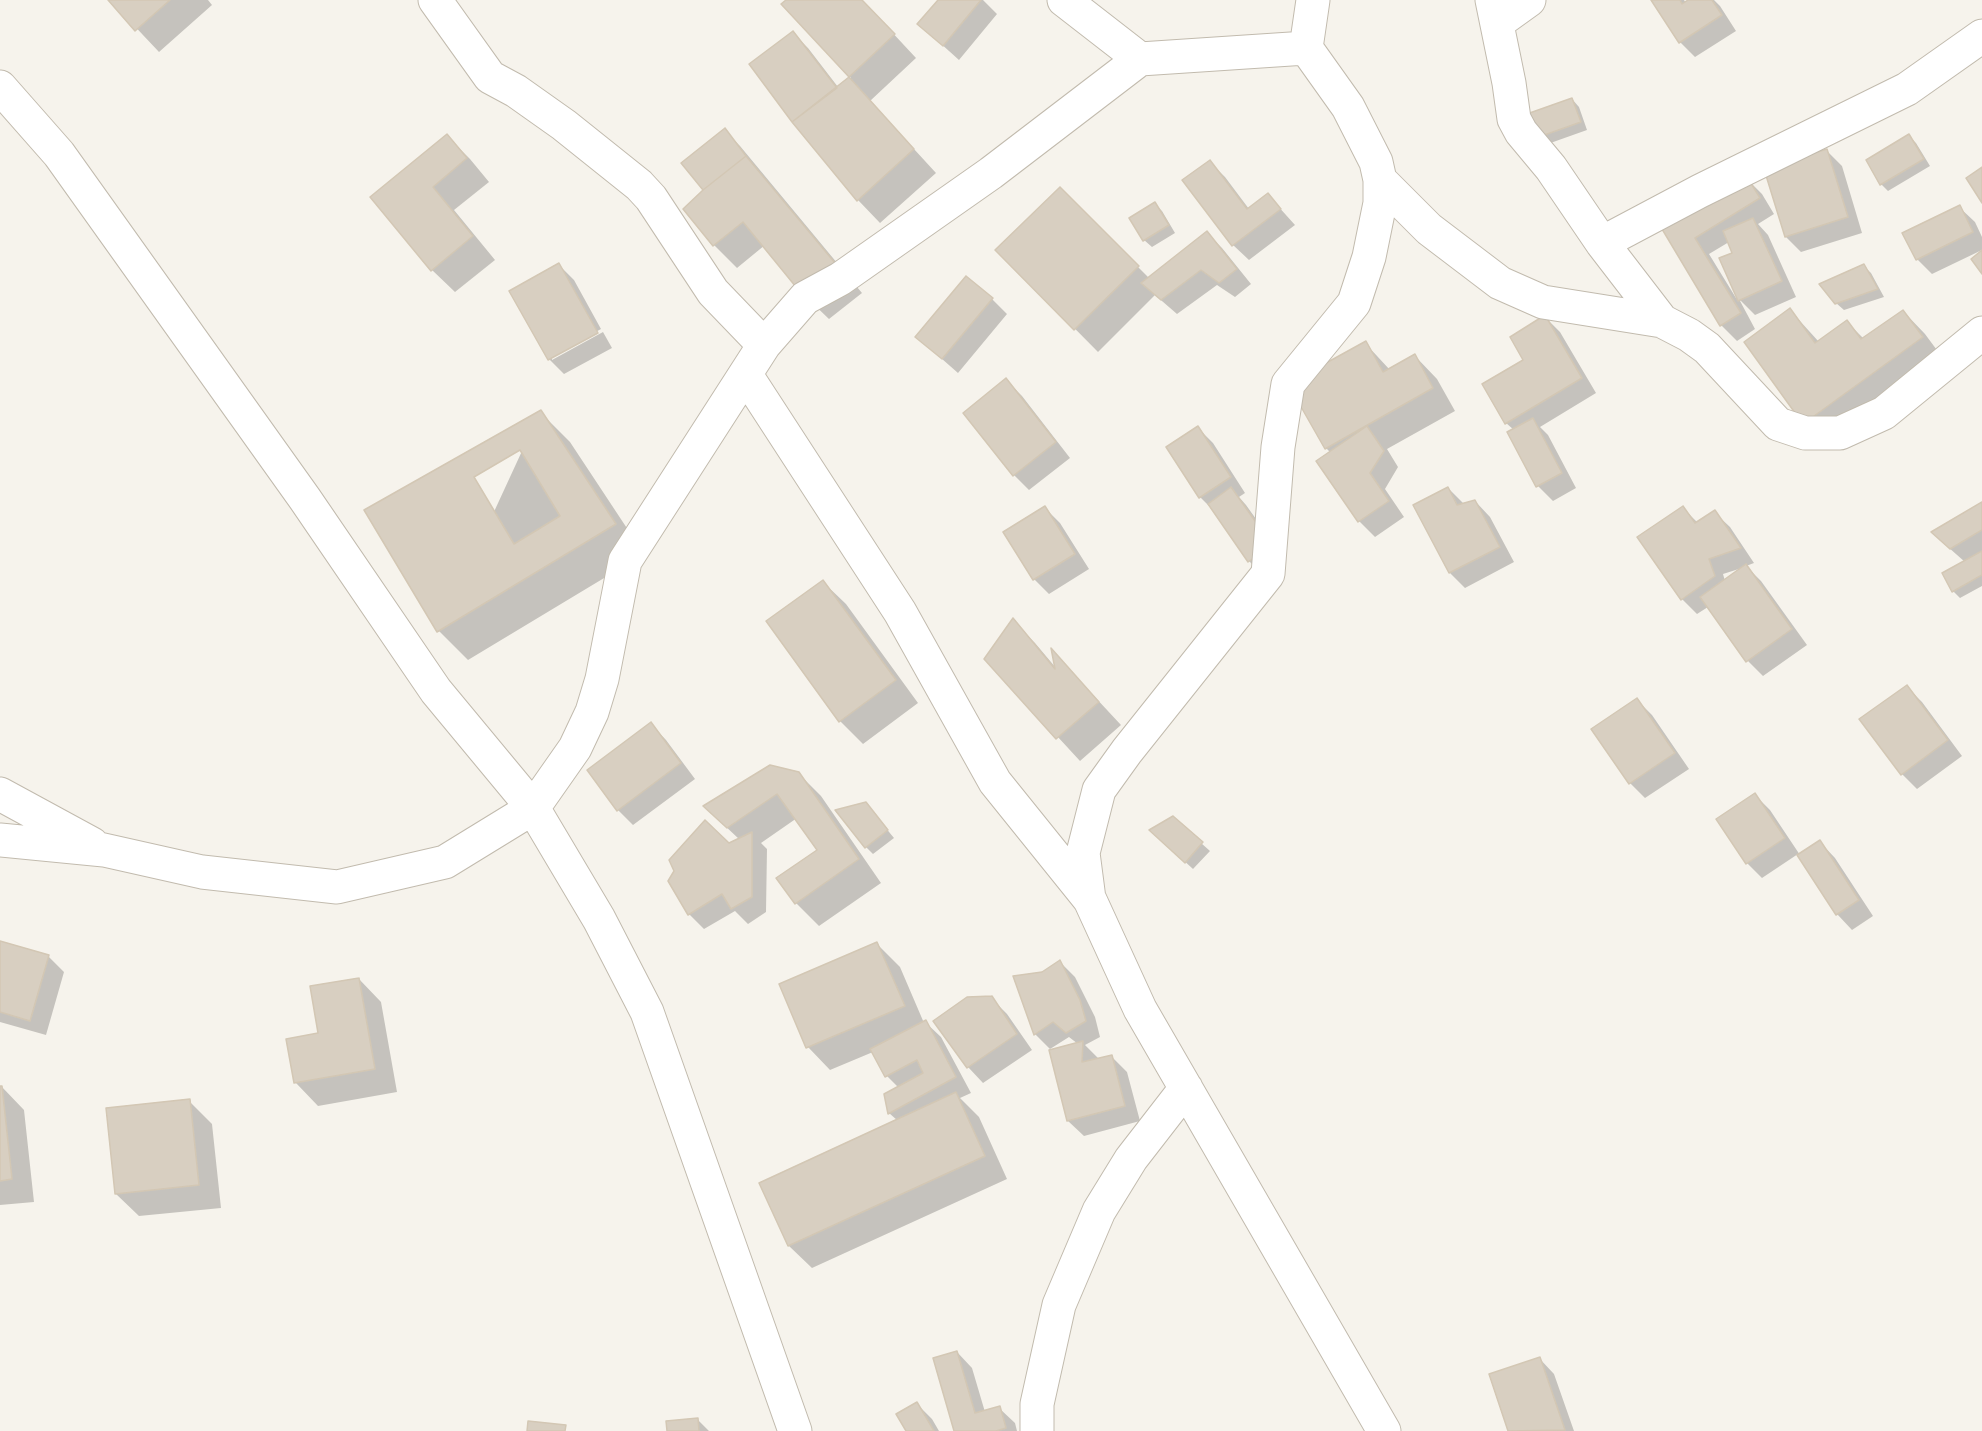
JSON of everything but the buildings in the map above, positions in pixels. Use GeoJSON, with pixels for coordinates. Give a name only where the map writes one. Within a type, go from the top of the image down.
{"type":"FeatureCollection","features":[{"type":"Feature","properties":{"kind":"street"},"geometry":{"type":"LineString","coordinates":[[435,0],[490,77],[516,91],[564,125],[639,185],[651,198],[714,292],[764,345]]}},
{"type":"Feature","properties":{"kind":"street"},"geometry":{"type":"LineString","coordinates":[[1064,0],[1140,59]]}},
{"type":"Feature","properties":{"kind":"street"},"geometry":{"type":"LineString","coordinates":[[1090,900],[1083,853],[1099,790],[1126,751],[1268,574],[1278,447],[1288,384],[1354,303],[1370,257],[1380,203],[1380,180],[1376,162],[1348,107],[1306,48],[1313,0]]}},
{"type":"Feature","properties":{"kind":"street"},"geometry":{"type":"LineString","coordinates":[[1529,0],[1494,12],[1514,119],[1521,132],[1563,184],[1602,243],[1662,321]]}},
{"type":"Feature","properties":{"kind":"street"},"geometry":{"type":"LineString","coordinates":[[1602,243],[1700,191],[1907,90],[1982,36]]}},
{"type":"Feature","properties":{"kind":"street"},"geometry":{"type":"LineString","coordinates":[[0,840],[104,850],[202,872],[337,887],[445,862],[533,808],[575,748],[592,712],[602,679],[626,561],[764,345],[805,297],[840,279],[991,173],[1140,59],[1306,48]]}},
{"type":"Feature","properties":{"kind":"street"},"geometry":{"type":"LineString","coordinates":[[0,87],[59,154],[304,499],[436,691],[533,808],[599,919],[647,1012],[795,1431]]}},
{"type":"Feature","properties":{"kind":"street"},"geometry":{"type":"LineString","coordinates":[[1380,180],[1429,229],[1500,283],[1543,302],[1662,321],[1689,335],[1707,348],[1778,424],[1805,433],[1840,434],[1884,412],[1982,333]]}},
{"type":"Feature","properties":{"kind":"street"},"geometry":{"type":"LineString","coordinates":[[746,375],[900,612],[995,782],[1090,900],[1140,1009],[1384,1431]]}},
{"type":"Feature","properties":{"kind":"street"},"geometry":{"type":"LineString","coordinates":[[0,794],[104,850]]}},
{"type":"Feature","properties":{"kind":"street"},"geometry":{"type":"LineString","coordinates":[[1037,1431],[1037,1404],[1059,1305],[1099,1211],[1131,1159],[1186,1088]]}}]}
